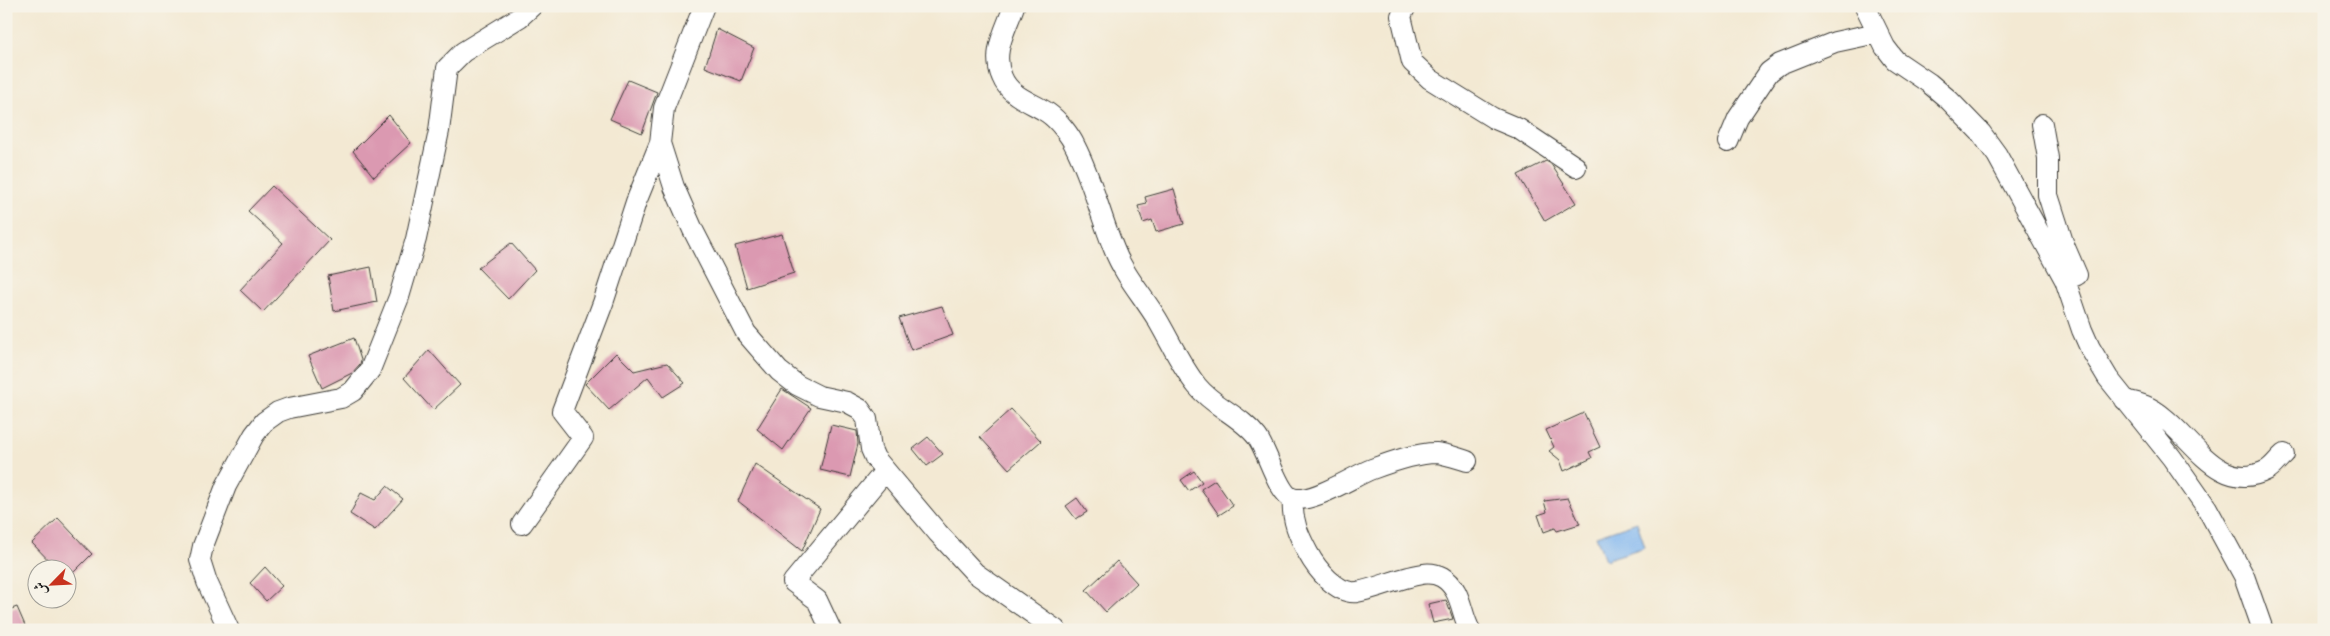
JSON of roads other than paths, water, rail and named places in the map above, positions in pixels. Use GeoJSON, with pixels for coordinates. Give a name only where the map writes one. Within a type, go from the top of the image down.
{"type":"FeatureCollection","features":[{"type":"Feature","properties":{"kind":"street"},"geometry":{"type":"LineString","coordinates":[[229,630],[207,582],[200,560],[203,546],[226,486],[254,435],[264,422],[278,412],[289,408],[342,398],[353,391],[370,370],[399,297],[416,239],[439,131],[447,68],[463,52],[520,17],[532,6]]}},
{"type":"Feature","properties":{"kind":"street"},"geometry":{"type":"LineString","coordinates":[[522,524],[583,438],[562,411],[603,303],[636,202],[660,143],[664,108],[704,6]]}},
{"type":"Feature","properties":{"kind":"street"},"geometry":{"type":"LineString","coordinates":[[1014,6],[998,50],[999,68],[1005,83],[1017,96],[1049,114],[1075,144],[1114,249],[1127,276],[1157,319],[1198,387],[1215,403],[1235,416],[1257,438],[1279,484],[1288,496],[1293,499],[1310,497],[1371,469],[1422,454],[1451,455],[1467,461]]}},
{"type":"Feature","properties":{"kind":"street"},"geometry":{"type":"LineString","coordinates":[[1406,6],[1401,16],[1412,62],[1430,79],[1493,118],[1519,129],[1576,167]]}},
{"type":"Feature","properties":{"kind":"street"},"geometry":{"type":"LineString","coordinates":[[1865,6],[1877,33],[1894,60],[1930,83],[1981,133],[1997,155],[2065,280],[2090,348],[2108,378],[2172,458],[2207,508],[2244,576],[2263,630]]}},
{"type":"Feature","properties":{"kind":"street"},"geometry":{"type":"LineString","coordinates":[[1728,142],[1738,118],[1768,72],[1780,64],[1835,42],[1877,33]]}},
{"type":"Feature","properties":{"kind":"street"},"geometry":{"type":"LineString","coordinates":[[2042,124],[2048,158],[2048,195],[2064,245],[2077,276],[2065,280]]}},
{"type":"Feature","properties":{"kind":"street"},"geometry":{"type":"LineString","coordinates":[[660,143],[674,187],[693,230],[746,333],[779,371],[797,385],[819,396],[847,402],[860,409],[867,419],[871,449],[885,471],[905,491],[954,552],[976,573],[1056,630]]}},
{"type":"Feature","properties":{"kind":"street"},"geometry":{"type":"LineString","coordinates":[[2125,400],[2138,402],[2162,416],[2214,466],[2224,473],[2240,477],[2252,475],[2268,469],[2284,454]]}},
{"type":"Feature","properties":{"kind":"street"},"geometry":{"type":"LineString","coordinates":[[831,630],[817,600],[793,582],[885,471]]}},
{"type":"Feature","properties":{"kind":"street"},"geometry":{"type":"LineString","coordinates":[[1293,499],[1293,515],[1304,546],[1313,562],[1334,583],[1341,588],[1356,592],[1423,573],[1440,576],[1449,583],[1459,597],[1470,630]]}},
{"type":"Feature","properties":{"kind":"water"},"geometry":{"type":"Polygon","coordinates":[[[1637,522],[1645,547],[1605,560],[1596,536],[1637,522]]]}}]}
